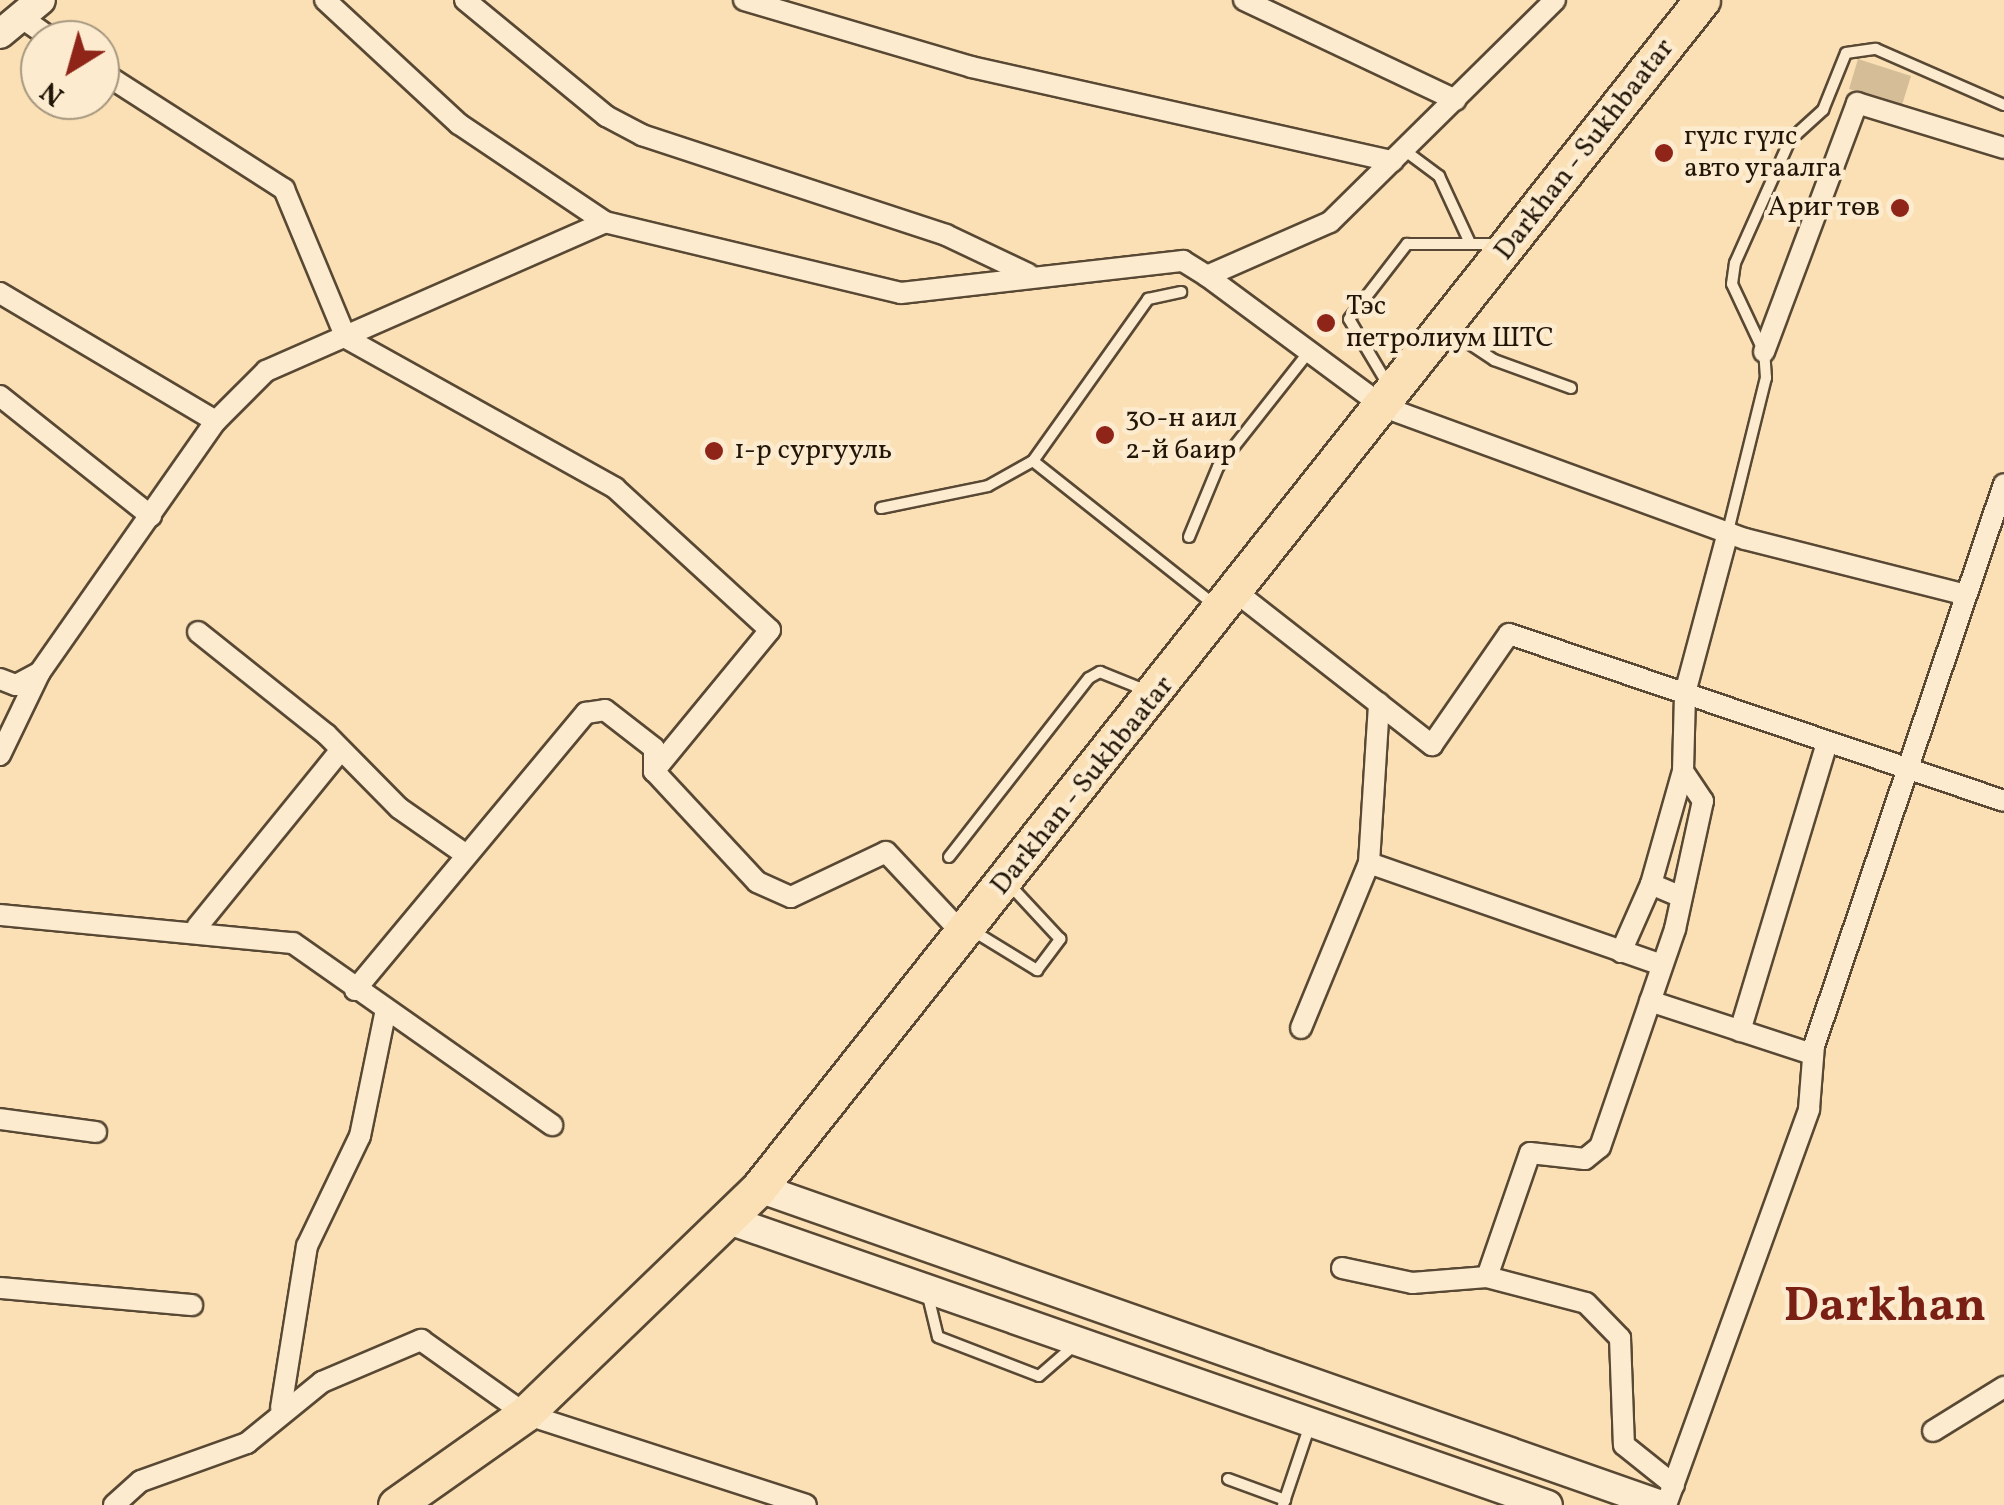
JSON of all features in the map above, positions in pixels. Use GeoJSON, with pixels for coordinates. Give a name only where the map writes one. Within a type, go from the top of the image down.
{"type":"FeatureCollection","features":[{"type":"Feature","properties":{"kind":"highway","name":"Darkhan - Sukhbaatar"},"geometry":{"type":"LineString","coordinates":[[396,1505],[524,1414],[759,1188],[1157,695],[1702,0]]}},
{"type":"Feature","properties":{"kind":"main road"},"geometry":{"type":"LineString","coordinates":[[759,1188],[1418,1421],[1667,1498]]}},
{"type":"Feature","properties":{"kind":"main road"},"geometry":{"type":"LineString","coordinates":[[729,1220],[1548,1505]]}},
{"type":"Feature","properties":{"kind":"main road"},"geometry":{"type":"LineString","coordinates":[[1405,1457],[1422,1440],[1418,1421]]}},
{"type":"Feature","properties":{"kind":"street"},"geometry":{"type":"LineString","coordinates":[[325,0],[459,124],[605,222],[901,293],[1030,275],[1183,262],[1308,353],[1389,400],[1728,532],[1963,594]]}},
{"type":"Feature","properties":{"kind":"street"},"geometry":{"type":"LineString","coordinates":[[465,0],[606,116],[642,135],[946,235],[1030,275]]}},
{"type":"Feature","properties":{"kind":"street"},"geometry":{"type":"LineString","coordinates":[[744,0],[971,67],[1398,156]]}},
{"type":"Feature","properties":{"kind":"street"},"geometry":{"type":"LineString","coordinates":[[1244,0],[1456,100]]}},
{"type":"Feature","properties":{"kind":"street"},"geometry":{"type":"LineString","coordinates":[[1207,276],[1330,222],[1456,100],[1546,3]]}},
{"type":"Feature","properties":{"kind":"street"},"geometry":{"type":"LineString","coordinates":[[120,85],[284,188],[346,338],[615,488],[770,630],[654,771]]}},
{"type":"Feature","properties":{"kind":"street"},"geometry":{"type":"LineString","coordinates":[[1764,352],[1857,103],[2000,139]]}},
{"type":"Feature","properties":{"kind":"street"},"geometry":{"type":"LineString","coordinates":[[0,755],[40,672],[216,421],[266,371],[605,222]]}},
{"type":"Feature","properties":{"kind":"street"},"geometry":{"type":"LineString","coordinates":[[0,292],[216,421]]}},
{"type":"Feature","properties":{"kind":"street"},"geometry":{"type":"LineString","coordinates":[[0,396],[151,516]]}},
{"type":"Feature","properties":{"kind":"street"},"geometry":{"type":"LineString","coordinates":[[1667,1498],[1809,1109],[1812,1054],[1909,769],[1963,594],[1999,518],[2004,484]]}},
{"type":"Feature","properties":{"kind":"street"},"geometry":{"type":"LineString","coordinates":[[1621,952],[1651,884],[1684,771],[1684,694],[1728,532]]}},
{"type":"Feature","properties":{"kind":"street"},"geometry":{"type":"LineString","coordinates":[[1228,601],[1379,703],[1432,744],[1509,634],[2004,800]]}},
{"type":"Feature","properties":{"kind":"street"},"geometry":{"type":"LineString","coordinates":[[198,632],[465,854]]}},
{"type":"Feature","properties":{"kind":"street"},"geometry":{"type":"LineString","coordinates":[[0,678],[16,685],[40,672]]}},
{"type":"Feature","properties":{"kind":"street"},"geometry":{"type":"LineString","coordinates":[[1300,1028],[1369,864],[1379,703]]}},
{"type":"Feature","properties":{"kind":"street"},"geometry":{"type":"LineString","coordinates":[[354,990],[586,713],[606,710],[654,748],[654,771],[757,882],[791,897],[886,852],[966,932]]}},
{"type":"Feature","properties":{"kind":"street"},"geometry":{"type":"LineString","coordinates":[[1740,1031],[1827,742]]}},
{"type":"Feature","properties":{"kind":"street"},"geometry":{"type":"LineString","coordinates":[[197,928],[339,752]]}},
{"type":"Feature","properties":{"kind":"street"},"geometry":{"type":"LineString","coordinates":[[1488,1277],[1530,1153],[1584,1159],[1600,1147],[1662,965],[1703,801],[1684,771]]}},
{"type":"Feature","properties":{"kind":"street"},"geometry":{"type":"LineString","coordinates":[[1369,864],[1662,965]]}},
{"type":"Feature","properties":{"kind":"street"},"geometry":{"type":"LineString","coordinates":[[1651,884],[1679,896]]}},
{"type":"Feature","properties":{"kind":"street"},"geometry":{"type":"LineString","coordinates":[[0,915],[197,928],[293,943],[385,1014],[552,1125]]}},
{"type":"Feature","properties":{"kind":"street"},"geometry":{"type":"LineString","coordinates":[[1650,1002],[1812,1054]]}},
{"type":"Feature","properties":{"kind":"street"},"geometry":{"type":"LineString","coordinates":[[281,1408],[308,1246],[360,1136],[385,1014]]}},
{"type":"Feature","properties":{"kind":"street"},"geometry":{"type":"LineString","coordinates":[[0,1119],[96,1132]]}},
{"type":"Feature","properties":{"kind":"street"},"geometry":{"type":"LineString","coordinates":[[1342,1268],[1412,1283],[1488,1277],[1586,1303],[1615,1326],[1624,1445],[1667,1498]]}},
{"type":"Feature","properties":{"kind":"street"},"geometry":{"type":"LineString","coordinates":[[0,1288],[192,1306]]}},
{"type":"Feature","properties":{"kind":"street"},"geometry":{"type":"LineString","coordinates":[[114,1505],[141,1481],[247,1443],[281,1408],[420,1340],[524,1414],[806,1505]]}},
{"type":"Feature","properties":{"kind":"street"},"geometry":{"type":"LineString","coordinates":[[1933,1431],[2004,1387]]}},
{"type":"Feature","properties":{"kind":"lane"},"geometry":{"type":"LineString","coordinates":[[1728,532],[1758,424],[1764,352],[1732,284],[1736,263],[1778,163],[1823,110],[1846,54],[1876,49],[2004,105]]}},
{"type":"Feature","properties":{"kind":"lane"},"geometry":{"type":"LineString","coordinates":[[1398,156],[1439,176],[1470,243]]}},
{"type":"Feature","properties":{"kind":"lane"},"geometry":{"type":"LineString","coordinates":[[1389,400],[1351,315],[1407,244],[1511,244]]}},
{"type":"Feature","properties":{"kind":"lane"},"geometry":{"type":"LineString","coordinates":[[881,508],[988,486],[1033,461],[1148,298],[1181,292]]}},
{"type":"Feature","properties":{"kind":"lane"},"geometry":{"type":"LineString","coordinates":[[1446,328],[1494,360],[1571,388]]}},
{"type":"Feature","properties":{"kind":"lane"},"geometry":{"type":"LineString","coordinates":[[1189,537],[1218,467],[1308,353]]}},
{"type":"Feature","properties":{"kind":"lane"},"geometry":{"type":"LineString","coordinates":[[1033,461],[1228,601]]}},
{"type":"Feature","properties":{"kind":"lane"},"geometry":{"type":"LineString","coordinates":[[949,857],[1088,678],[1100,672],[1157,695]]}},
{"type":"Feature","properties":{"kind":"lane"},"geometry":{"type":"LineString","coordinates":[[966,932],[1037,970],[1060,940],[1007,882]]}},
{"type":"Feature","properties":{"kind":"lane"},"geometry":{"type":"LineString","coordinates":[[927,1291],[938,1337],[1040,1376],[1077,1343]]}},
{"type":"Feature","properties":{"kind":"lane"},"geometry":{"type":"LineString","coordinates":[[1228,1480],[1284,1502],[1310,1424]]}},
{"type":"Feature","properties":{"kind":"shaded area"},"geometry":{"type":"Polygon","coordinates":[[[1858,59],[1911,76],[1902,105],[1849,89],[1858,59]]]}},
{"type":"Feature","properties":{"kind":"place","name":"гүлс гүлс авто угаалга"},"geometry":{"type":"Point","coordinates":[1664,153]}},
{"type":"Feature","properties":{"kind":"place","name":"Ариг төв"},"geometry":{"type":"Point","coordinates":[1900,208]}},
{"type":"Feature","properties":{"kind":"place","name":"Тэс петролиум ШТС"},"geometry":{"type":"Point","coordinates":[1326,323]}},
{"type":"Feature","properties":{"kind":"place","name":"30-н аил 2-й баир"},"geometry":{"type":"Point","coordinates":[1105,435]}},
{"type":"Feature","properties":{"kind":"place","name":"1-р сургууль"},"geometry":{"type":"Point","coordinates":[714,451]}},
{"type":"Feature","properties":{"kind":"district","name":"Darkhan"},"geometry":{"type":"Point","coordinates":[1885,1308]}}]}
